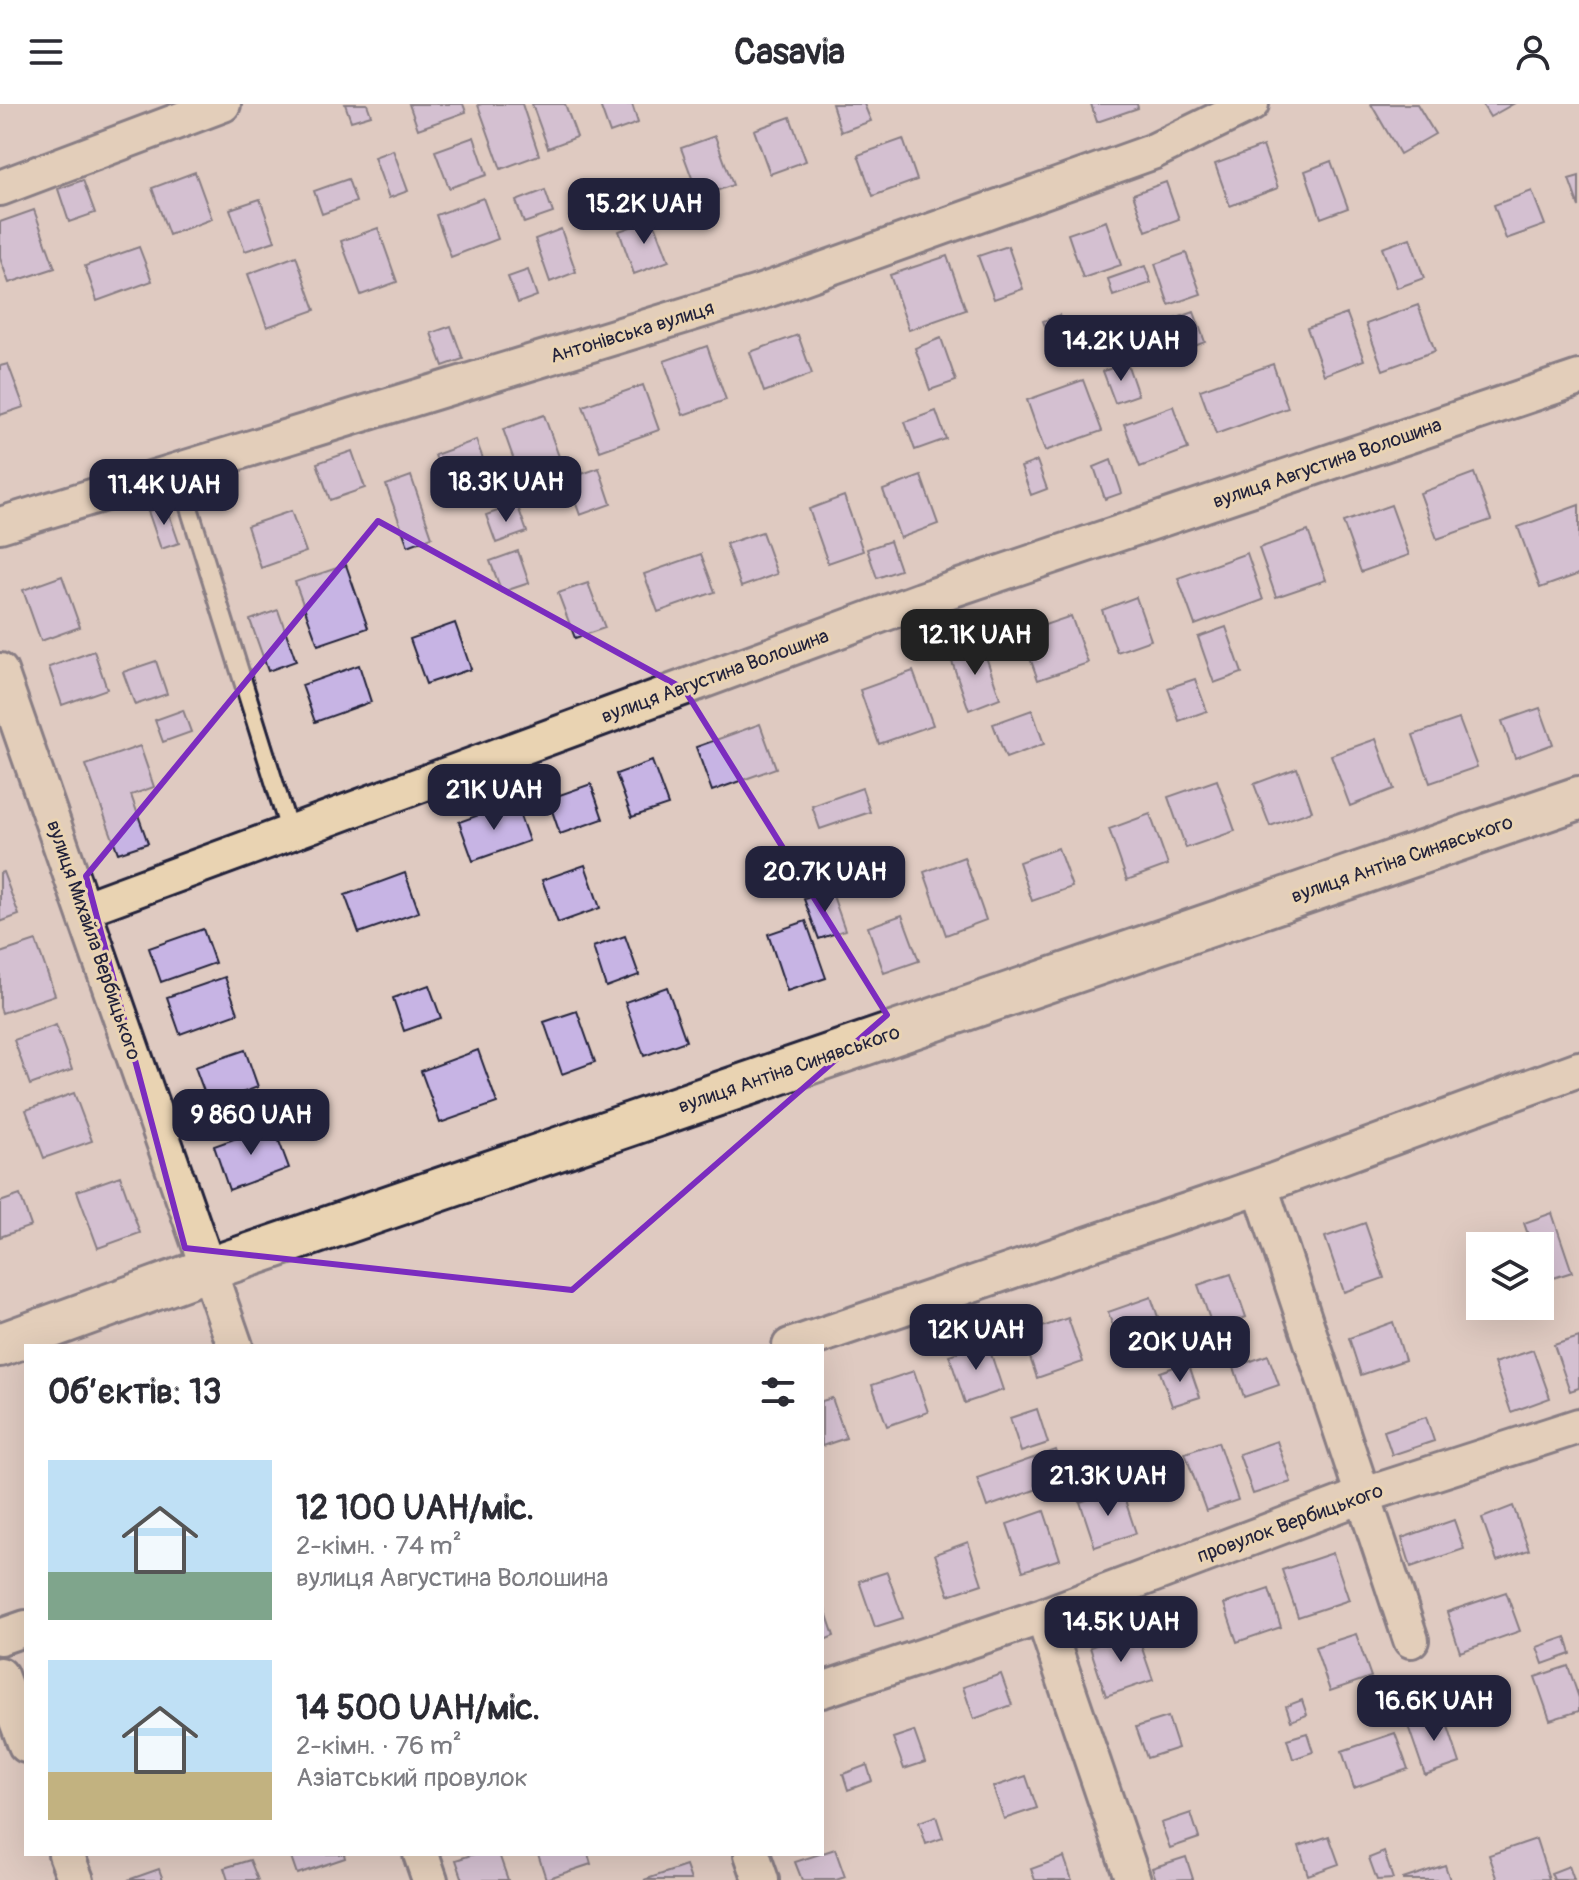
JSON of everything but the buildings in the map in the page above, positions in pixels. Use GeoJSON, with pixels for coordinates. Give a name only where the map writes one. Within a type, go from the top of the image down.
{"type":"FeatureCollection","features":[{"type":"Feature","properties":{"kind":"street"},"geometry":{"type":"LineString","coordinates":[[0,188],[223,104]]}},
{"type":"Feature","properties":{"kind":"street","name":"Антонівська вулиця"},"geometry":{"type":"LineString","coordinates":[[0,525],[761,292],[1152,152],[1251,104]]}},
{"type":"Feature","properties":{"kind":"street","name":"вулиця Августина Волошина"},"geometry":{"type":"LineString","coordinates":[[83,909],[921,600],[1579,378]]}},
{"type":"Feature","properties":{"kind":"street","name":"вулиця Михайла Вербицького"},"geometry":{"type":"LineString","coordinates":[[0,671],[234,1344]]}},
{"type":"Feature","properties":{"kind":"street","name":"вулиця Антіна Синявського"},"geometry":{"type":"LineString","coordinates":[[0,1345],[209,1269],[1579,798]]}},
{"type":"Feature","properties":{"kind":"street"},"geometry":{"type":"LineString","coordinates":[[796,1344],[1260,1186],[1579,1069]]}},
{"type":"Feature","properties":{"kind":"street"},"geometry":{"type":"LineString","coordinates":[[1260,1186],[1411,1640]]}},
{"type":"Feature","properties":{"kind":"street","name":"провулок Вербицького"},"geometry":{"type":"LineString","coordinates":[[824,1689],[1043,1616],[1362,1496],[1579,1426]]}},
{"type":"Feature","properties":{"kind":"street"},"geometry":{"type":"LineString","coordinates":[[1043,1616],[1133,1880]]}},
{"type":"Feature","properties":{"kind":"street"},"geometry":{"type":"LineString","coordinates":[[0,1637],[24,1629]]}},
{"type":"Feature","properties":{"kind":"street"},"geometry":{"type":"LineString","coordinates":[[0,1675],[24,1740]]}},
{"type":"Feature","properties":{"kind":"street"},"geometry":{"type":"LineString","coordinates":[[67,1856],[76,1880]]}},
{"type":"Feature","properties":{"kind":"street"},"geometry":{"type":"LineString","coordinates":[[422,1856],[430,1880]]}},
{"type":"Feature","properties":{"kind":"street"},"geometry":{"type":"LineString","coordinates":[[753,1856],[761,1880]]}},
{"type":"Feature","properties":{"kind":"lane"},"geometry":{"type":"LineString","coordinates":[[178,472],[290,833]]}},
{"type":"Feature","properties":{"kind":"highlighted area"},"geometry":{"type":"Polygon","coordinates":[[[378,521],[684,689],[887,1015],[572,1290],[185,1248],[86,876],[378,521]]]}}]}
